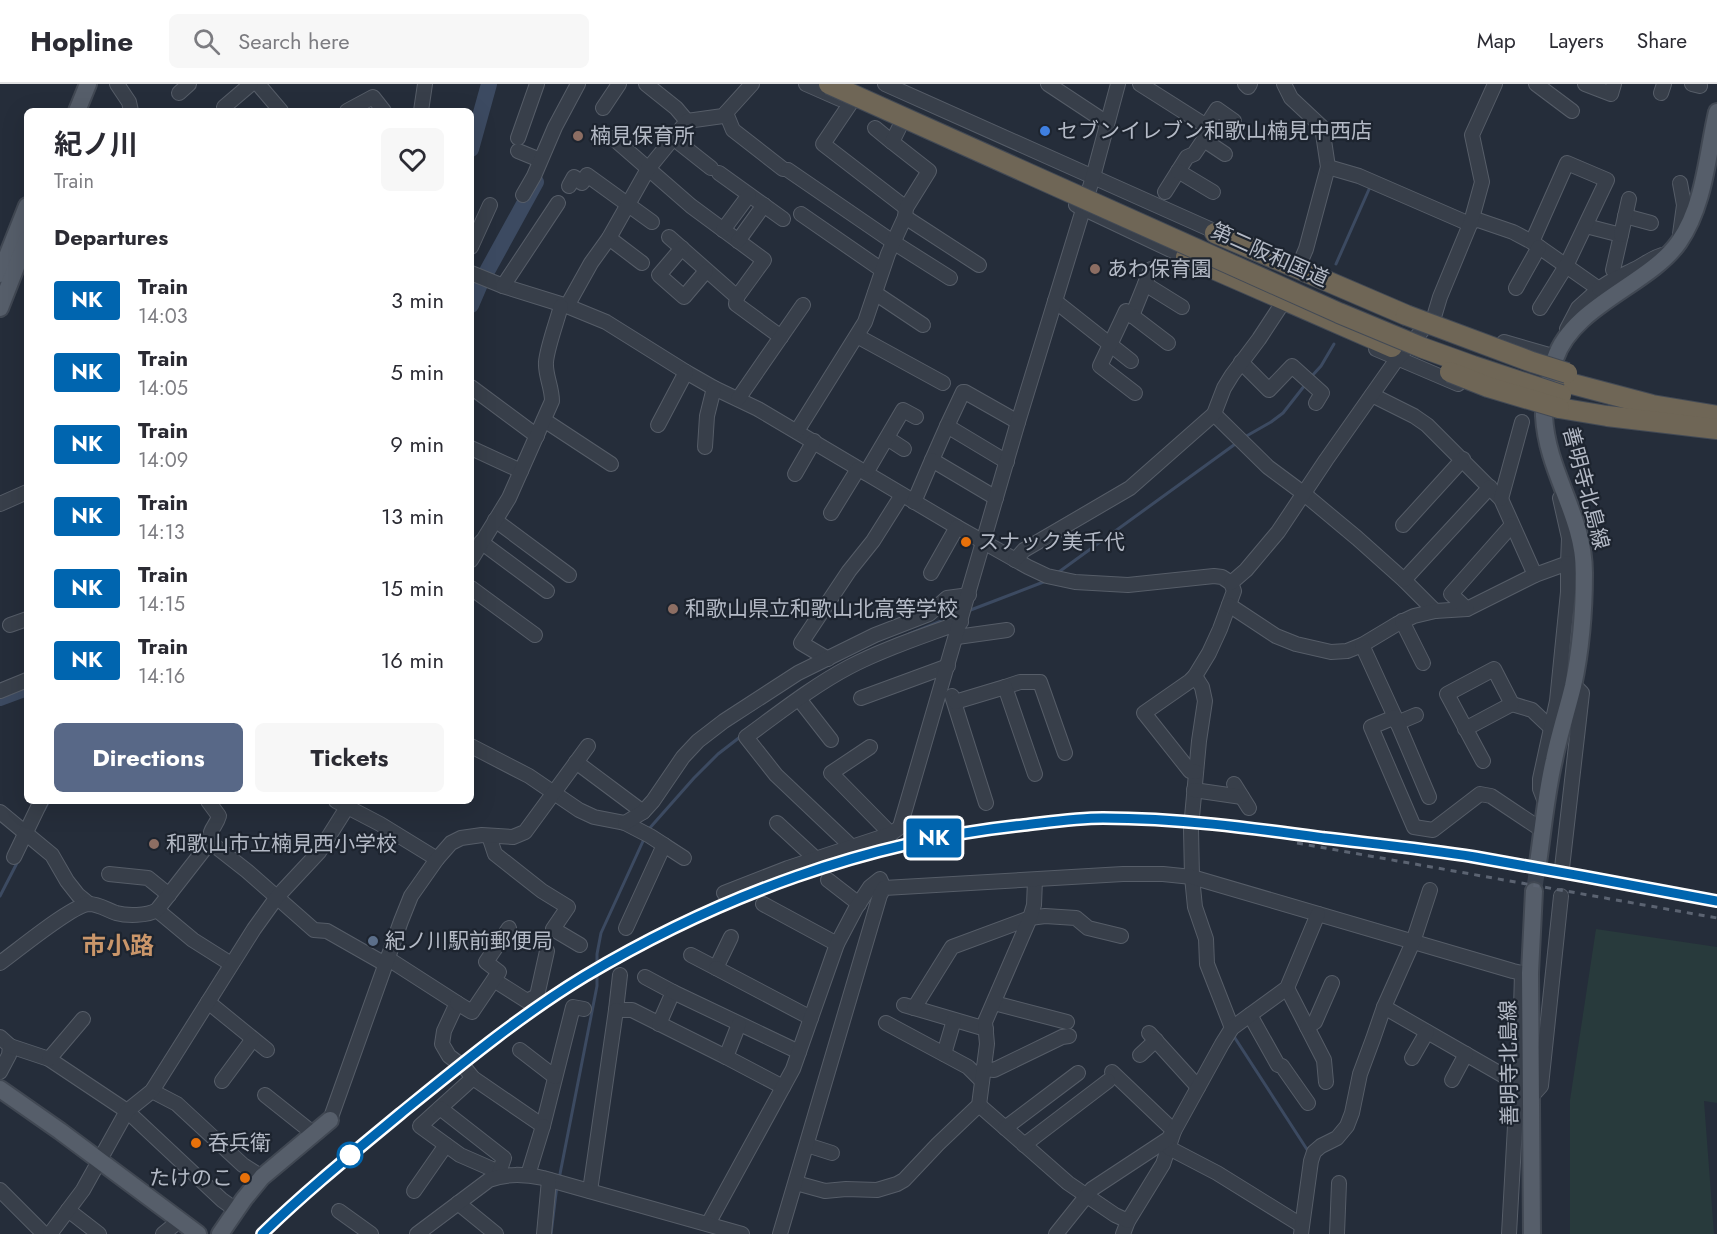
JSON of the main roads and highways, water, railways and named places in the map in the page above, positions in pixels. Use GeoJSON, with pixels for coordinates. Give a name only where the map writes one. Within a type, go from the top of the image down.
{"type":"FeatureCollection","features":[{"type":"Feature","properties":{"kind":"highway","name":"第二阪和国道"},"geometry":{"type":"LineString","coordinates":[[829,84],[1422,348],[1473,366],[1610,401]]}},
{"type":"Feature","properties":{"kind":"highway","name":"第二阪和国道"},"geometry":{"type":"LineString","coordinates":[[861,84],[1345,301],[1559,388]]}},
{"type":"Feature","properties":{"kind":"highway"},"geometry":{"type":"LineString","coordinates":[[1215,233],[1406,315],[1532,362],[1559,388]]}},
{"type":"Feature","properties":{"kind":"highway"},"geometry":{"type":"LineString","coordinates":[[1186,257],[1394,353],[1488,387],[1559,388]]}},
{"type":"Feature","properties":{"kind":"highway"},"geometry":{"type":"LineString","coordinates":[[1610,401],[1717,408]]}},
{"type":"Feature","properties":{"kind":"highway"},"geometry":{"type":"LineString","coordinates":[[1610,401],[1713,424]]}},
{"type":"Feature","properties":{"kind":"main road"},"geometry":{"type":"LineString","coordinates":[[66,108],[76,84]]}},
{"type":"Feature","properties":{"kind":"main road"},"geometry":{"type":"LineString","coordinates":[[78,108],[88,84]]}},
{"type":"Feature","properties":{"kind":"main road"},"geometry":{"type":"LineString","coordinates":[[1559,388],[1569,335],[1586,316],[1654,266],[1673,248],[1695,207],[1703,184],[1717,112]]}},
{"type":"Feature","properties":{"kind":"main road"},"geometry":{"type":"LineString","coordinates":[[0,274],[24,214]]}},
{"type":"Feature","properties":{"kind":"main road"},"geometry":{"type":"LineString","coordinates":[[0,308],[24,247]]}},
{"type":"Feature","properties":{"kind":"main road","name":"善明寺北島線"},"geometry":{"type":"LineString","coordinates":[[1538,863],[1553,762],[1573,684],[1582,622],[1584,571],[1582,548],[1575,517],[1559,480],[1548,442],[1559,388]]}},
{"type":"Feature","properties":{"kind":"main road","name":"善明寺北島線"},"geometry":{"type":"LineString","coordinates":[[1532,1227],[1532,1096],[1526,973],[1534,891]]}},
{"type":"Feature","properties":{"kind":"main road"},"geometry":{"type":"LineString","coordinates":[[0,1089],[198,1234]]}},
{"type":"Feature","properties":{"kind":"main road"},"geometry":{"type":"LineString","coordinates":[[220,1234],[262,1177],[330,1120]]}},
{"type":"Feature","properties":{"kind":"waterway"},"geometry":{"type":"LineString","coordinates":[[474,138],[489,84]]}},
{"type":"Feature","properties":{"kind":"waterway"},"geometry":{"type":"LineString","coordinates":[[474,298],[536,182]]}},
{"type":"Feature","properties":{"kind":"waterway"},"geometry":{"type":"LineString","coordinates":[[1336,264],[1370,187]]}},
{"type":"Feature","properties":{"kind":"waterway"},"geometry":{"type":"LineString","coordinates":[[1311,377],[1321,366],[1334,344]]}},
{"type":"Feature","properties":{"kind":"waterway"},"geometry":{"type":"LineString","coordinates":[[1243,438],[1283,413],[1305,385]]}},
{"type":"Feature","properties":{"kind":"waterway"},"geometry":{"type":"LineString","coordinates":[[1056,574],[1238,442]]}},
{"type":"Feature","properties":{"kind":"waterway"},"geometry":{"type":"LineString","coordinates":[[968,611],[1046,581]]}},
{"type":"Feature","properties":{"kind":"waterway"},"geometry":{"type":"LineString","coordinates":[[909,634],[956,615]]}},
{"type":"Feature","properties":{"kind":"waterway"},"geometry":{"type":"LineString","coordinates":[[0,698],[24,689]]}},
{"type":"Feature","properties":{"kind":"waterway"},"geometry":{"type":"LineString","coordinates":[[648,830],[694,778],[718,754],[740,737]]}},
{"type":"Feature","properties":{"kind":"waterway"},"geometry":{"type":"LineString","coordinates":[[44,810],[47,804]]}},
{"type":"Feature","properties":{"kind":"waterway"},"geometry":{"type":"LineString","coordinates":[[559,1179],[597,986],[597,954],[601,933],[644,839]]}},
{"type":"Feature","properties":{"kind":"waterway"},"geometry":{"type":"LineString","coordinates":[[0,896],[18,861]]}},
{"type":"Feature","properties":{"kind":"waterway"},"geometry":{"type":"LineString","coordinates":[[1233,1035],[1308,1153]]}},
{"type":"Feature","properties":{"kind":"waterway"},"geometry":{"type":"LineString","coordinates":[[551,1234],[557,1185]]}},
{"type":"Feature","properties":{"kind":"tunnel"},"geometry":{"type":"LineString","coordinates":[[1534,891],[1538,863]]}},
{"type":"Feature","properties":{"kind":"railway"},"geometry":{"type":"LineString","coordinates":[[256,1234],[440,1081],[532,1012],[582,978],[634,948],[741,897],[854,858],[912,844],[971,832],[1075,820],[1130,818],[1185,821],[1455,854],[1717,901]]}},
{"type":"Feature","properties":{"kind":"railway"},"geometry":{"type":"LineString","coordinates":[[1297,843],[1717,918]]}},
{"type":"Feature","properties":{"kind":"train","name":"NK"},"geometry":{"type":"LineString","coordinates":[[262,1234],[298,1199],[461,1064],[546,1001],[582,978],[675,927],[776,884],[829,866],[937,837],[991,828],[1099,818],[1209,823],[1472,857],[1717,901]]}},
{"type":"Feature","properties":{"kind":"place","name":"セブンイレブン和歌山楠見中西店"},"geometry":{"type":"Point","coordinates":[1045,131]}},
{"type":"Feature","properties":{"kind":"place","name":"楠見保育所"},"geometry":{"type":"Point","coordinates":[578,136]}},
{"type":"Feature","properties":{"kind":"place","name":"あわ保育園"},"geometry":{"type":"Point","coordinates":[1095,269]}},
{"type":"Feature","properties":{"kind":"place","name":"スナック美千代"},"geometry":{"type":"Point","coordinates":[966,542]}},
{"type":"Feature","properties":{"kind":"place","name":"和歌山県立和歌山北高等学校"},"geometry":{"type":"Point","coordinates":[673,609]}},
{"type":"Feature","properties":{"kind":"place","name":"和歌山市立楠見西小学校"},"geometry":{"type":"Point","coordinates":[154,844]}},
{"type":"Feature","properties":{"kind":"place","name":"紀ノ川駅前郵便局"},"geometry":{"type":"Point","coordinates":[373,941]}},
{"type":"Feature","properties":{"kind":"place","name":"呑兵衛"},"geometry":{"type":"Point","coordinates":[196,1143]}},
{"type":"Feature","properties":{"kind":"place","name":"たけのこ"},"geometry":{"type":"Point","coordinates":[245,1178]}},
{"type":"Feature","properties":{"kind":"district","name":"市小路"},"geometry":{"type":"Point","coordinates":[118,945]}}]}
